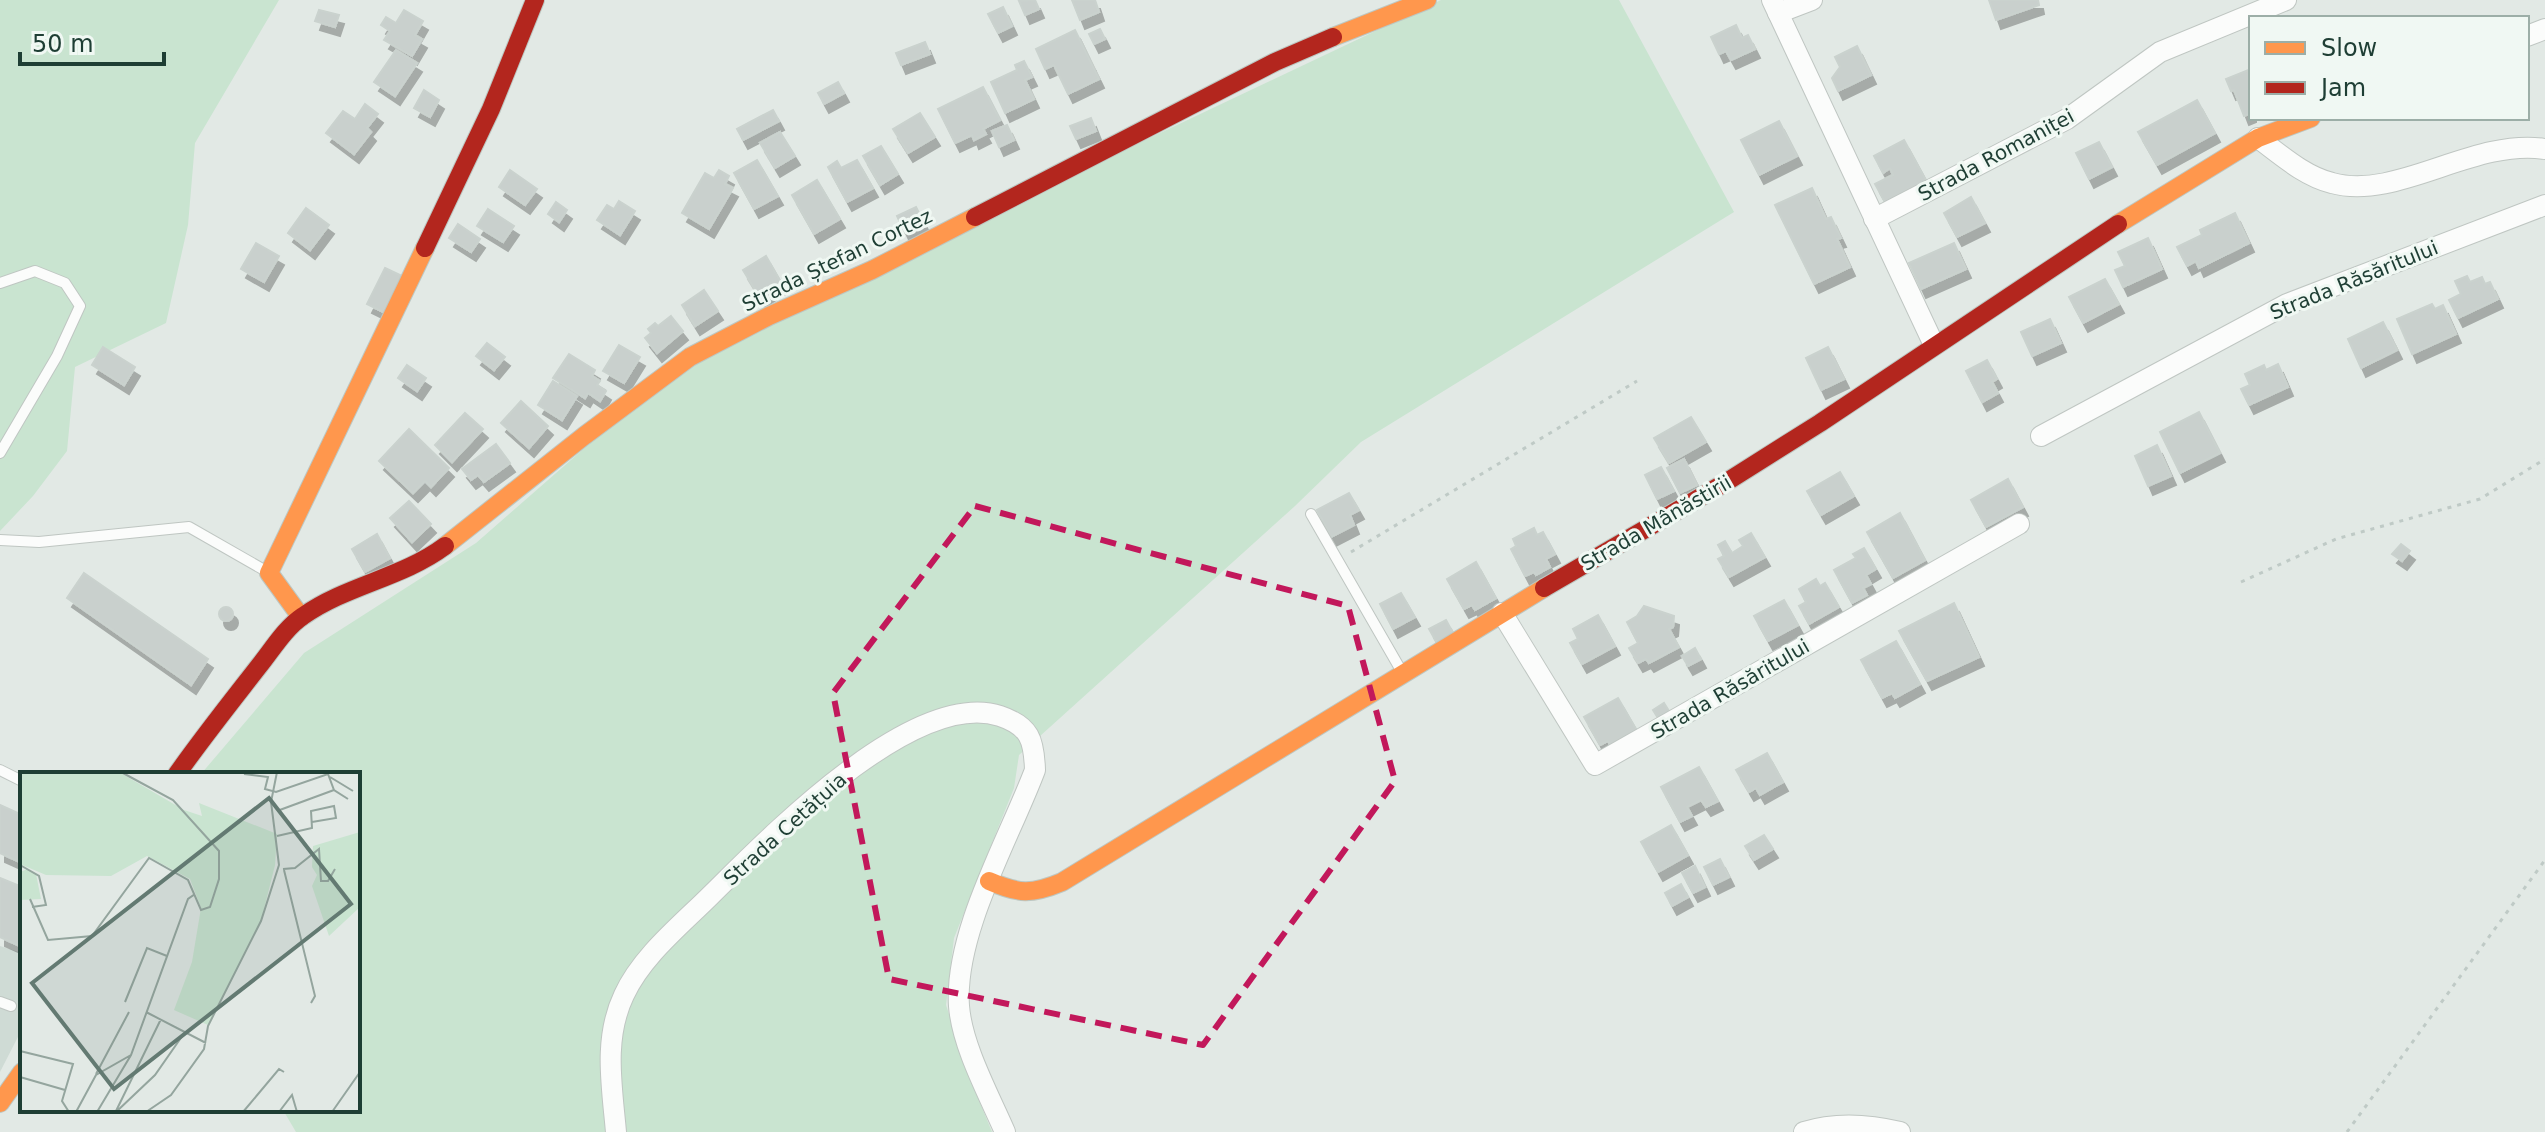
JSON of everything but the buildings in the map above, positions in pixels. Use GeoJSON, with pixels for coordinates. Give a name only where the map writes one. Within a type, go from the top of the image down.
{"type":"FeatureCollection","features":[{"type":"Feature","properties":{"kind":"street"},"geometry":{"type":"LineString","coordinates":[[301,617],[269,573],[491,109],[535,0]]}},
{"type":"Feature","properties":{"kind":"street","name":"Strada Ștefan Cortez"},"geometry":{"type":"LineString","coordinates":[[179,772],[267,656],[301,617],[347,591],[425,561],[690,357],[769,316],[872,270],[1275,62],[1369,21],[1427,0]]}},
{"type":"Feature","properties":{"kind":"street"},"geometry":{"type":"LineString","coordinates":[[1812,0],[1775,7],[1934,345]]}},
{"type":"Feature","properties":{"kind":"street","name":"Strada Romaniței"},"geometry":{"type":"LineString","coordinates":[[1874,219],[2067,119],[2160,52],[2286,0]]}},
{"type":"Feature","properties":{"kind":"street","name":"Strada Mânăstirii"},"geometry":{"type":"LineString","coordinates":[[989,881],[1015,892],[1035,894],[1062,882],[1502,613],[1728,481],[2119,223],[2258,138],[2306,120]]}},
{"type":"Feature","properties":{"kind":"street"},"geometry":{"type":"LineString","coordinates":[[2258,138],[2312,176],[2333,184],[2352,186],[2376,186],[2495,150],[2545,149]]}},
{"type":"Feature","properties":{"kind":"street","name":"Strada Răsăritului"},"geometry":{"type":"LineString","coordinates":[[2041,436],[2287,304],[2545,205]]}},
{"type":"Feature","properties":{"kind":"street","name":"Strada Răsăritului"},"geometry":{"type":"LineString","coordinates":[[1502,613],[1595,765],[2019,524]]}},
{"type":"Feature","properties":{"kind":"street","name":"Strada Cetățuia"},"geometry":{"type":"LineString","coordinates":[[616,1132],[610,1040],[623,995],[643,965],[752,856],[829,785],[919,728],[957,716],[990,713],[1018,722],[1034,743],[1035,770],[963,953],[959,1008],[969,1046],[1005,1132]]}},
{"type":"Feature","properties":{"kind":"street"},"geometry":{"type":"LineString","coordinates":[[0,1103],[20,1075]]}},
{"type":"Feature","properties":{"kind":"street"},"geometry":{"type":"LineString","coordinates":[[1804,1132],[1824,1126],[1847,1125],[1900,1132]]}},
{"type":"Feature","properties":{"kind":"lane"},"geometry":{"type":"LineString","coordinates":[[0,283],[35,271],[65,283],[80,306],[57,356],[0,453]]}},
{"type":"Feature","properties":{"kind":"lane"},"geometry":{"type":"LineString","coordinates":[[1311,514],[1403,673]]}},
{"type":"Feature","properties":{"kind":"lane"},"geometry":{"type":"LineString","coordinates":[[0,540],[39,542],[189,527],[269,573]]}},
{"type":"Feature","properties":{"kind":"lane"},"geometry":{"type":"LineString","coordinates":[[0,770],[20,780]]}},
{"type":"Feature","properties":{"kind":"lane"},"geometry":{"type":"LineString","coordinates":[[0,1002],[11,1006]]}},
{"type":"Feature","properties":{"kind":"path"},"geometry":{"type":"LineString","coordinates":[[1337,560],[1637,381]]}},
{"type":"Feature","properties":{"kind":"path"},"geometry":{"type":"LineString","coordinates":[[2241,582],[2336,539],[2480,499],[2545,459]]}},
{"type":"Feature","properties":{"kind":"path"},"geometry":{"type":"LineString","coordinates":[[2347,1132],[2545,860]]}},
{"type":"Feature","properties":{"kind":"highlighted area"},"geometry":{"type":"Polygon","coordinates":[[[975,506],[1348,606],[1395,781],[1203,1045],[889,979],[833,693],[975,506]]]}},
{"type":"Feature","properties":{"kind":"shaded area"},"geometry":{"type":"Polygon","coordinates":[[[0,946],[20,952],[20,1033],[0,1072],[0,946]]]}},
{"type":"Feature","properties":{"kind":"green space"},"geometry":{"type":"Polygon","coordinates":[[[0,0],[279,0],[195,143],[188,225],[166,323],[75,367],[67,451],[33,496],[0,531],[0,0]]]}},
{"type":"Feature","properties":{"kind":"green space"},"geometry":{"type":"Polygon","coordinates":[[[1441,0],[1619,0],[1734,212],[1361,442],[1295,506],[1019,755],[1014,788],[954,938],[946,1005],[992,1132],[296,1132],[284,1112],[360,1112],[360,772],[203,772],[304,653],[476,543],[691,355],[1441,0]]]}},
{"type":"Feature","properties":{"kind":"traffic: slow"},"geometry":{"type":"LineString","coordinates":[[1333,37],[1427,0]]}},
{"type":"Feature","properties":{"kind":"traffic: slow"},"geometry":{"type":"LineString","coordinates":[[2118,224],[2258,138],[2306,120]]}},
{"type":"Feature","properties":{"kind":"traffic: slow"},"geometry":{"type":"LineString","coordinates":[[445,546],[690,357],[975,217]]}},
{"type":"Feature","properties":{"kind":"traffic: slow"},"geometry":{"type":"LineString","coordinates":[[301,617],[269,573],[425,248]]}},
{"type":"Feature","properties":{"kind":"traffic: slow"},"geometry":{"type":"LineString","coordinates":[[989,881],[1025,891],[1062,882],[1544,588]]}},
{"type":"Feature","properties":{"kind":"traffic: slow"},"geometry":{"type":"LineString","coordinates":[[0,1103],[20,1075]]}},
{"type":"Feature","properties":{"kind":"traffic: jam"},"geometry":{"type":"LineString","coordinates":[[425,248],[491,109],[535,0]]}},
{"type":"Feature","properties":{"kind":"traffic: jam"},"geometry":{"type":"LineString","coordinates":[[975,217],[1275,62],[1333,37]]}},
{"type":"Feature","properties":{"kind":"traffic: jam"},"geometry":{"type":"LineString","coordinates":[[1544,588],[1728,481],[1820,423],[2118,224]]}},
{"type":"Feature","properties":{"kind":"traffic: jam"},"geometry":{"type":"LineString","coordinates":[[178,772],[296,621],[320,605],[411,566],[445,546]]}}]}
